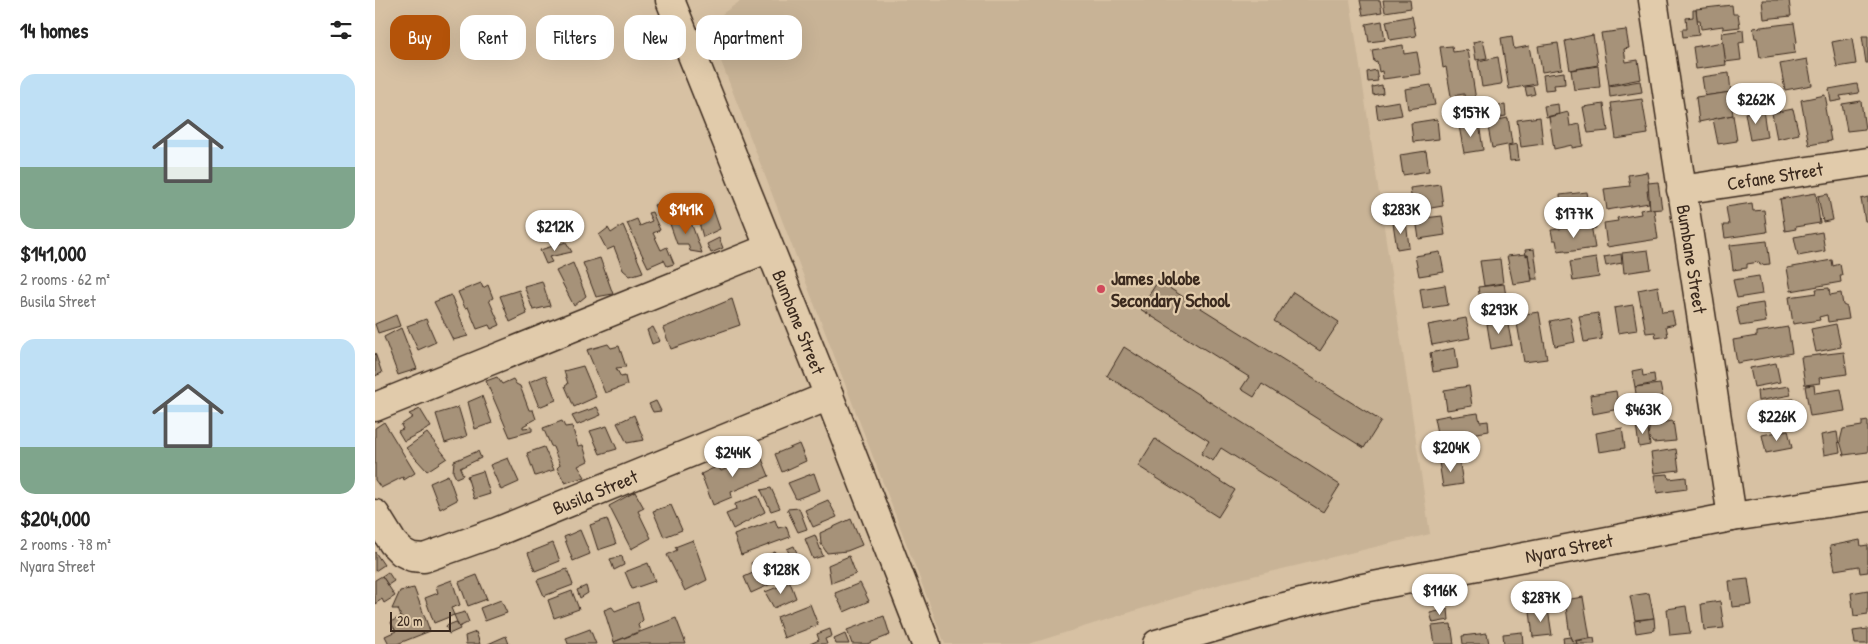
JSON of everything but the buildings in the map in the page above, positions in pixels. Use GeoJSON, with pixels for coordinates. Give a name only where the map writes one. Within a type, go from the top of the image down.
{"type":"FeatureCollection","features":[{"type":"Feature","properties":{"kind":"street","name":"Bumbane Street"},"geometry":{"type":"LineString","coordinates":[[669,0],[829,396],[926,644]]}},
{"type":"Feature","properties":{"kind":"street","name":"Bumbane Street"},"geometry":{"type":"LineString","coordinates":[[1653,0],[1732,517]]}},
{"type":"Feature","properties":{"kind":"street","name":"Cefane Street"},"geometry":{"type":"LineString","coordinates":[[1681,190],[1868,162]]}},
{"type":"Feature","properties":{"kind":"street"},"geometry":{"type":"LineString","coordinates":[[375,407],[769,248]]}},
{"type":"Feature","properties":{"kind":"street","name":"Busila Street"},"geometry":{"type":"LineString","coordinates":[[375,514],[393,543],[402,552],[411,557],[424,558],[485,536],[829,396]]}},
{"type":"Feature","properties":{"kind":"street","name":"Nyara Street"},"geometry":{"type":"LineString","coordinates":[[1157,644],[1276,609],[1358,589],[1732,517],[1868,497]]}},
{"type":"Feature","properties":{"kind":"shaded area","name":"James Jolobe Secondary School"},"geometry":{"type":"Polygon","coordinates":[[[742,0],[1350,0],[1430,534],[1227,582],[1029,644],[945,644],[721,60],[802,60],[802,15],[720,15],[742,0]]]}},
{"type":"Feature","properties":{"kind":"place","name":"James Jolobe Secondary School"},"geometry":{"type":"Point","coordinates":[1101,289]}}]}
